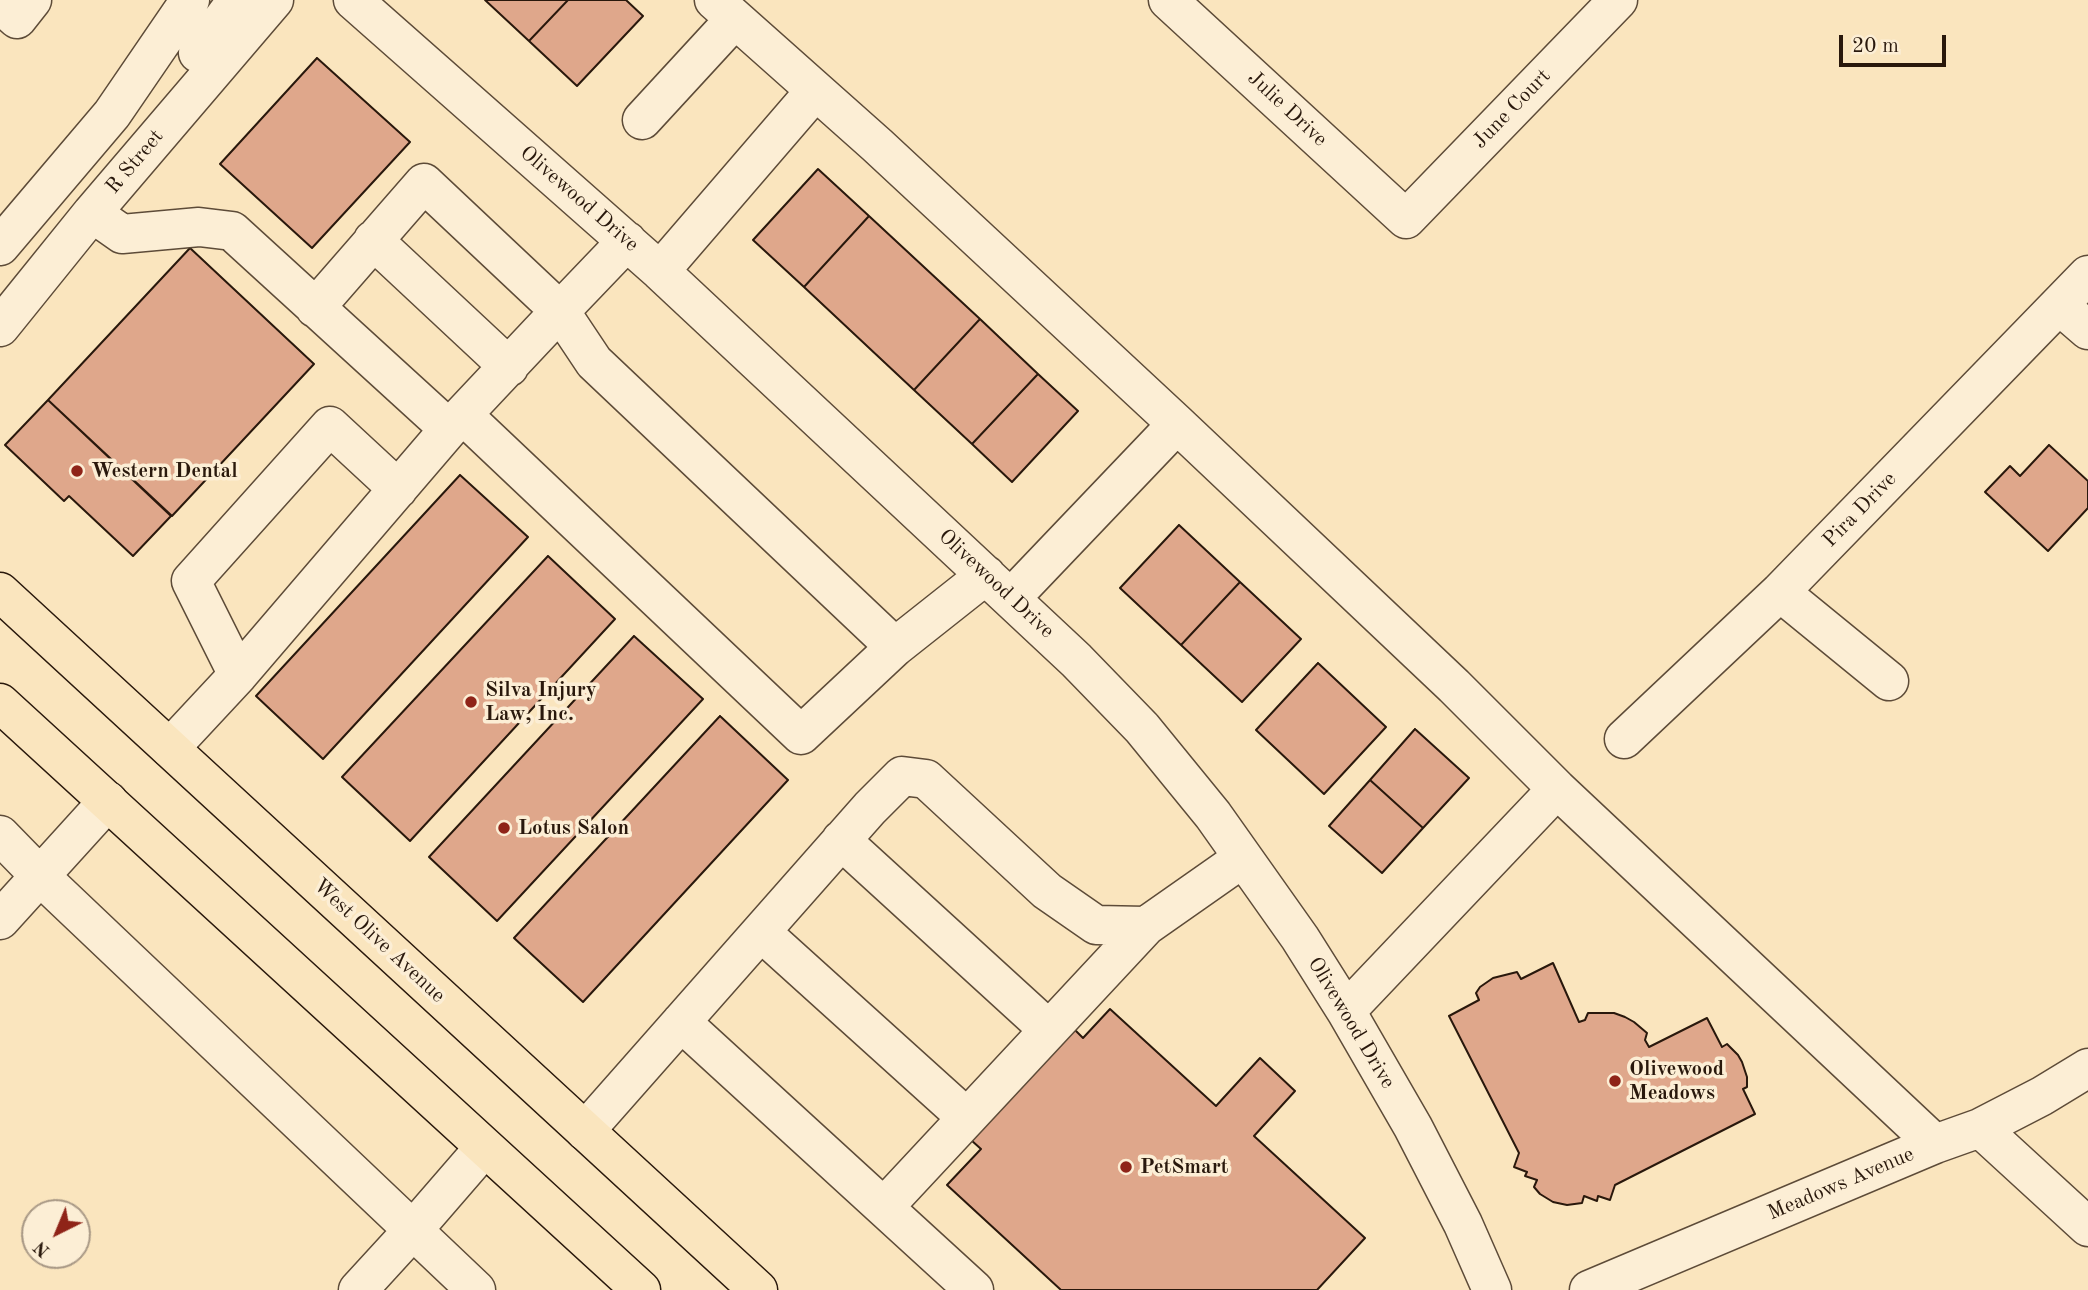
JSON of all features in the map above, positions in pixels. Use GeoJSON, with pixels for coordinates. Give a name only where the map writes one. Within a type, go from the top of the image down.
{"type":"FeatureCollection","features":[{"type":"Feature","properties":{"kind":"main road","name":"West Olive Avenue"},"geometry":{"type":"LineString","coordinates":[[0,592],[758,1290]]}},
{"type":"Feature","properties":{"kind":"main road"},"geometry":{"type":"LineString","coordinates":[[0,703],[640,1290]]}},
{"type":"Feature","properties":{"kind":"street"},"geometry":{"type":"LineString","coordinates":[[0,4],[17,19],[32,0]]}},
{"type":"Feature","properties":{"kind":"street"},"geometry":{"type":"LineString","coordinates":[[7,224],[112,114],[190,0]]}},
{"type":"Feature","properties":{"kind":"street"},"geometry":{"type":"LineString","coordinates":[[168,124],[178,82],[237,0]]}},
{"type":"Feature","properties":{"kind":"street","name":"R Street"},"geometry":{"type":"LineString","coordinates":[[0,327],[92,213],[274,0]]}},
{"type":"Feature","properties":{"kind":"street","name":"Olivewood Drive"},"geometry":{"type":"LineString","coordinates":[[352,0],[660,271],[998,586],[1142,728],[1213,815],[1244,858],[1300,938],[1346,1011],[1413,1127],[1463,1224],[1492,1290]]}},
{"type":"Feature","properties":{"kind":"street","name":"Julie Drive"},"geometry":{"type":"LineString","coordinates":[[1168,0],[1406,219]]}},
{"type":"Feature","properties":{"kind":"street","name":"June Court"},"geometry":{"type":"LineString","coordinates":[[1406,219],[1618,0]]}},
{"type":"Feature","properties":{"kind":"street"},"geometry":{"type":"LineString","coordinates":[[642,120],[724,9],[877,145],[1177,424],[1454,685],[1557,789],[1935,1144]]}},
{"type":"Feature","properties":{"kind":"street"},"geometry":{"type":"LineString","coordinates":[[660,271],[815,91]]}},
{"type":"Feature","properties":{"kind":"street"},"geometry":{"type":"LineString","coordinates":[[316,308],[424,183],[560,311],[594,362],[895,647]]}},
{"type":"Feature","properties":{"kind":"street"},"geometry":{"type":"LineString","coordinates":[[92,213],[122,234],[199,227],[232,231],[316,308],[456,422],[801,735],[895,647],[998,586],[1177,424]]}},
{"type":"Feature","properties":{"kind":"street"},"geometry":{"type":"LineString","coordinates":[[373,240],[509,367]]}},
{"type":"Feature","properties":{"kind":"street"},"geometry":{"type":"LineString","coordinates":[[170,748],[238,675],[456,422],[627,241]]}},
{"type":"Feature","properties":{"kind":"street","name":"Pira Drive"},"geometry":{"type":"LineString","coordinates":[[1624,738],[1780,592],[2088,275]]}},
{"type":"Feature","properties":{"kind":"street"},"geometry":{"type":"LineString","coordinates":[[2059,305],[2088,330]]}},
{"type":"Feature","properties":{"kind":"street"},"geometry":{"type":"LineString","coordinates":[[238,675],[191,581],[330,426],[398,489]]}},
{"type":"Feature","properties":{"kind":"street"},"geometry":{"type":"LineString","coordinates":[[1780,592],[1889,681]]}},
{"type":"Feature","properties":{"kind":"street"},"geometry":{"type":"LineString","coordinates":[[586,1131],[841,840],[902,776],[926,779],[1047,891],[1096,925],[1146,926]]}},
{"type":"Feature","properties":{"kind":"street"},"geometry":{"type":"LineString","coordinates":[[1346,1011],[1557,789]]}},
{"type":"Feature","properties":{"kind":"street"},"geometry":{"type":"LineString","coordinates":[[0,920],[107,801]]}},
{"type":"Feature","properties":{"kind":"street"},"geometry":{"type":"LineString","coordinates":[[0,835],[476,1290]]}},
{"type":"Feature","properties":{"kind":"street"},"geometry":{"type":"LineString","coordinates":[[841,840],[1049,1030]]}},
{"type":"Feature","properties":{"kind":"street"},"geometry":{"type":"LineString","coordinates":[[884,1207],[1146,926],[1244,858]]}},
{"type":"Feature","properties":{"kind":"street"},"geometry":{"type":"LineString","coordinates":[[761,932],[967,1118]]}},
{"type":"Feature","properties":{"kind":"street"},"geometry":{"type":"LineString","coordinates":[[681,1022],[974,1290]]}},
{"type":"Feature","properties":{"kind":"street","name":"Meadows Avenue"},"geometry":{"type":"LineString","coordinates":[[1589,1290],[1935,1144],[1980,1128],[2042,1096],[2088,1068]]}},
{"type":"Feature","properties":{"kind":"street"},"geometry":{"type":"LineString","coordinates":[[1980,1128],[2088,1227]]}},
{"type":"Feature","properties":{"kind":"street"},"geometry":{"type":"LineString","coordinates":[[358,1290],[484,1147]]}},
{"type":"Feature","properties":{"kind":"building"},"geometry":{"type":"Polygon","coordinates":[[[485,0],[568,0],[529,41],[485,0]]]}},
{"type":"Feature","properties":{"kind":"building"},"geometry":{"type":"Polygon","coordinates":[[[568,0],[626,0],[643,16],[577,86],[529,41],[568,0]]]}},
{"type":"Feature","properties":{"kind":"building"},"geometry":{"type":"Polygon","coordinates":[[[317,58],[410,142],[312,248],[220,164],[317,58]]]}},
{"type":"Feature","properties":{"kind":"building"},"geometry":{"type":"Polygon","coordinates":[[[818,169],[869,216],[804,287],[753,240],[818,169]]]}},
{"type":"Feature","properties":{"kind":"building"},"geometry":{"type":"Polygon","coordinates":[[[869,216],[980,319],[914,390],[804,287],[869,216]]]}},
{"type":"Feature","properties":{"kind":"building"},"geometry":{"type":"Polygon","coordinates":[[[190,248],[314,364],[172,516],[48,400],[190,248]]]}},
{"type":"Feature","properties":{"kind":"building"},"geometry":{"type":"Polygon","coordinates":[[[980,319],[1038,374],[972,444],[914,390],[980,319]]]}},
{"type":"Feature","properties":{"kind":"building"},"geometry":{"type":"Polygon","coordinates":[[[1038,374],[1078,411],[1012,482],[972,444],[1038,374]]]}},
{"type":"Feature","properties":{"kind":"building","name":"Western Dental"},"geometry":{"type":"Polygon","coordinates":[[[48,400],[171,516],[133,556],[69,496],[64,501],[5,445],[48,400]]]}},
{"type":"Feature","properties":{"kind":"building"},"geometry":{"type":"Polygon","coordinates":[[[2049,445],[2088,481],[2088,508],[2048,551],[1985,492],[2010,466],[2020,476],[2049,445]]]}},
{"type":"Feature","properties":{"kind":"building"},"geometry":{"type":"Polygon","coordinates":[[[460,475],[528,537],[323,759],[256,696],[460,475]]]}},
{"type":"Feature","properties":{"kind":"building"},"geometry":{"type":"Polygon","coordinates":[[[1179,525],[1240,582],[1181,645],[1120,588],[1179,525]]]}},
{"type":"Feature","properties":{"kind":"building"},"geometry":{"type":"Polygon","coordinates":[[[548,556],[615,619],[410,841],[342,777],[548,556]]]}},
{"type":"Feature","properties":{"kind":"building"},"geometry":{"type":"Polygon","coordinates":[[[1240,582],[1301,639],[1242,702],[1181,645],[1240,582]]]}},
{"type":"Feature","properties":{"kind":"building"},"geometry":{"type":"Polygon","coordinates":[[[634,636],[703,699],[497,921],[429,857],[634,636]]]}},
{"type":"Feature","properties":{"kind":"building"},"geometry":{"type":"Polygon","coordinates":[[[1318,663],[1386,727],[1324,794],[1256,730],[1318,663]]]}},
{"type":"Feature","properties":{"kind":"building"},"geometry":{"type":"Polygon","coordinates":[[[720,716],[788,780],[583,1002],[514,938],[720,716]]]}},
{"type":"Feature","properties":{"kind":"building"},"geometry":{"type":"Polygon","coordinates":[[[1415,729],[1469,778],[1423,828],[1370,780],[1415,729]]]}},
{"type":"Feature","properties":{"kind":"building"},"geometry":{"type":"Polygon","coordinates":[[[1370,780],[1423,828],[1382,873],[1329,826],[1370,780]]]}},
{"type":"Feature","properties":{"kind":"building","name":"Olivewood Meadows"},"geometry":{"type":"Polygon","coordinates":[[[1553,963],[1579,1022],[1585,1020],[1588,1013],[1614,1013],[1634,1022],[1647,1033],[1645,1040],[1649,1047],[1707,1018],[1722,1047],[1727,1044],[1742,1062],[1747,1077],[1747,1087],[1743,1089],[1755,1114],[1615,1185],[1610,1200],[1598,1196],[1597,1201],[1584,1196],[1582,1203],[1567,1205],[1553,1202],[1540,1194],[1534,1187],[1537,1180],[1525,1176],[1527,1172],[1514,1167],[1519,1153],[1449,1016],[1479,1000],[1476,993],[1493,978],[1517,972],[1521,979],[1553,963]]]}},
{"type":"Feature","properties":{"kind":"building","name":"PetSmart"},"geometry":{"type":"Polygon","coordinates":[[[1110,1009],[1216,1106],[1260,1058],[1295,1091],[1254,1136],[1365,1238],[1317,1290],[1061,1290],[947,1185],[981,1149],[971,1140],[1074,1029],[1083,1038],[1110,1009]]]}},
{"type":"Feature","properties":{"kind":"place","name":"Western Dental"},"geometry":{"type":"Point","coordinates":[77,471]}},
{"type":"Feature","properties":{"kind":"place","name":"Silva Injury Law, Inc."},"geometry":{"type":"Point","coordinates":[471,702]}},
{"type":"Feature","properties":{"kind":"place","name":"Lotus Salon"},"geometry":{"type":"Point","coordinates":[504,828]}},
{"type":"Feature","properties":{"kind":"place","name":"Olivewood Meadows"},"geometry":{"type":"Point","coordinates":[1615,1081]}},
{"type":"Feature","properties":{"kind":"place","name":"PetSmart"},"geometry":{"type":"Point","coordinates":[1126,1167]}}]}
